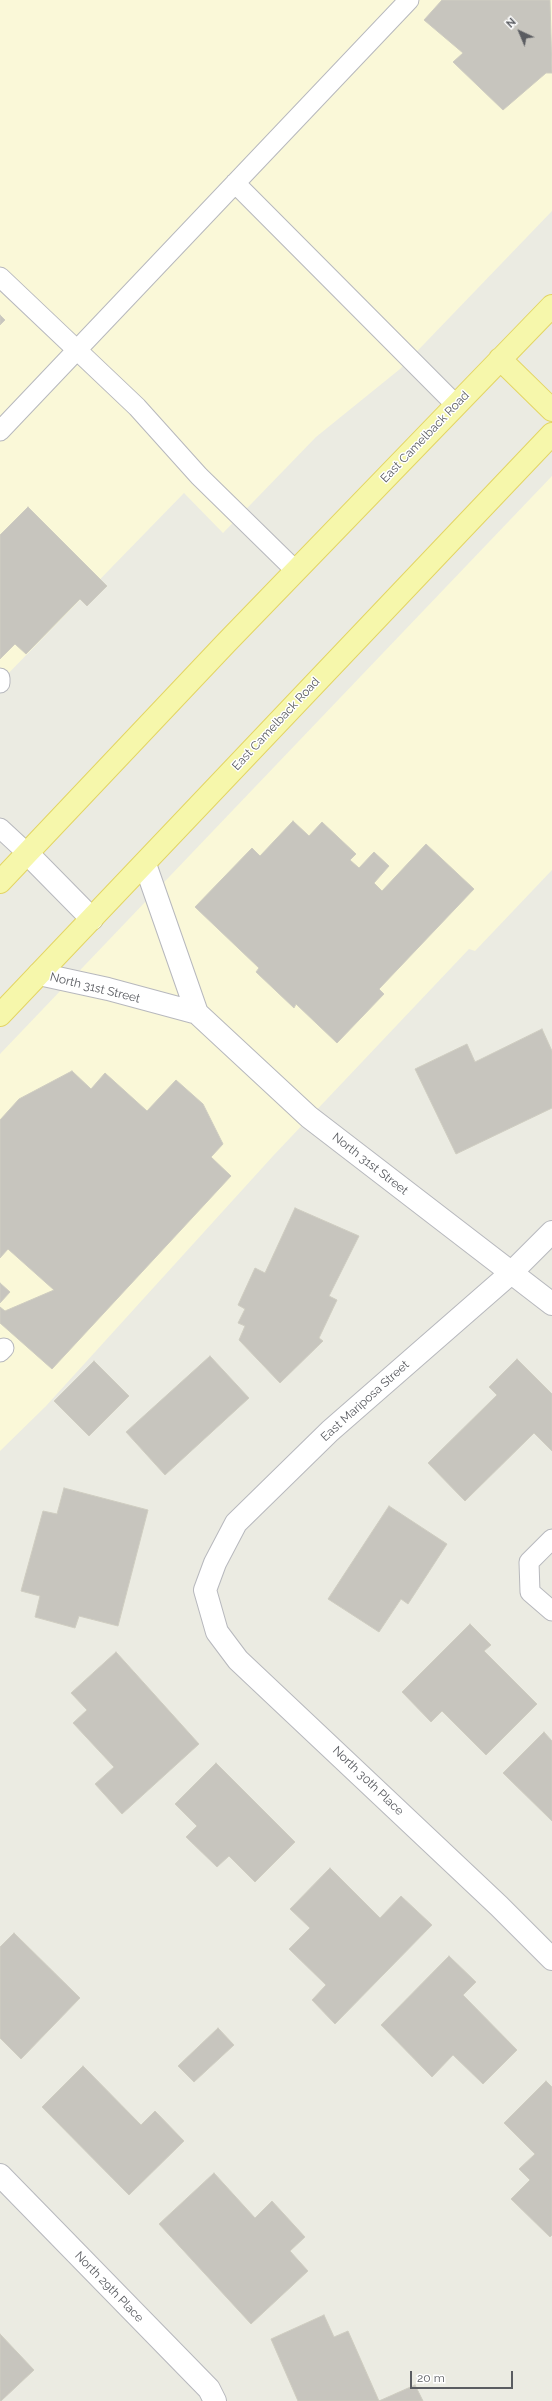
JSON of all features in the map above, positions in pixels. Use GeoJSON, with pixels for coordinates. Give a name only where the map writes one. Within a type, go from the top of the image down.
{"type":"FeatureCollection","features":[{"type":"Feature","properties":{"kind":"main road","name":"East Camelback Road"},"geometry":{"type":"LineString","coordinates":[[0,882],[296,571],[552,306]]}},
{"type":"Feature","properties":{"kind":"main road"},"geometry":{"type":"LineString","coordinates":[[500,359],[552,410]]}},
{"type":"Feature","properties":{"kind":"main road","name":"East Camelback Road"},"geometry":{"type":"LineString","coordinates":[[0,1015],[552,434]]}},
{"type":"Feature","properties":{"kind":"street"},"geometry":{"type":"LineString","coordinates":[[27,853],[92,919]]}},
{"type":"Feature","properties":{"kind":"street","name":"North 31st Street"},"geometry":{"type":"LineString","coordinates":[[144,864],[197,1013],[309,1117],[552,1304]]}},
{"type":"Feature","properties":{"kind":"street","name":"North 31st Street"},"geometry":{"type":"LineString","coordinates":[[39,974],[108,989],[197,1013]]}},
{"type":"Feature","properties":{"kind":"street","name":"East Mariposa Street"},"geometry":{"type":"LineString","coordinates":[[205,1590],[215,1563],[236,1523],[330,1431],[511,1273],[552,1232]]}},
{"type":"Feature","properties":{"kind":"street","name":"North 30th Place"},"geometry":{"type":"LineString","coordinates":[[205,1590],[217,1632],[238,1660],[488,1895],[552,1959]]}},
{"type":"Feature","properties":{"kind":"street","name":"North 29th Place"},"geometry":{"type":"LineString","coordinates":[[0,2175],[209,2390],[215,2401]]}},
{"type":"Feature","properties":{"kind":"lane"},"geometry":{"type":"LineString","coordinates":[[0,431],[76,349],[409,0]]}},
{"type":"Feature","properties":{"kind":"lane"},"geometry":{"type":"LineString","coordinates":[[235,183],[456,405]]}},
{"type":"Feature","properties":{"kind":"lane"},"geometry":{"type":"LineString","coordinates":[[0,277],[137,407],[200,476],[296,571]]}},
{"type":"Feature","properties":{"kind":"lane"},"geometry":{"type":"LineString","coordinates":[[0,678],[0,683]]}},
{"type":"Feature","properties":{"kind":"lane"},"geometry":{"type":"LineString","coordinates":[[0,828],[27,853]]}},
{"type":"Feature","properties":{"kind":"lane"},"geometry":{"type":"LineString","coordinates":[[552,1539],[529,1562],[530,1592],[552,1611]]}},
{"type":"Feature","properties":{"kind":"shaded area"},"geometry":{"type":"Polygon","coordinates":[[[0,0],[552,0],[552,211],[400,369],[316,437],[223,533],[184,493],[0,682],[0,0]]]}},
{"type":"Feature","properties":{"kind":"shaded area"},"geometry":{"type":"Polygon","coordinates":[[[552,476],[552,870],[475,951],[469,949],[273,1156],[46,1406],[0,1451],[0,1054],[552,476]]]}},
{"type":"Feature","properties":{"kind":"building"},"geometry":{"type":"Polygon","coordinates":[[[442,0],[550,0],[552,73],[546,73],[503,110],[453,62],[463,53],[424,20],[442,0]]]}},
{"type":"Feature","properties":{"kind":"building"},"geometry":{"type":"Polygon","coordinates":[[[0,315],[5,320],[0,325],[0,315]]]}},
{"type":"Feature","properties":{"kind":"building"},"geometry":{"type":"Polygon","coordinates":[[[28,507],[107,586],[87,606],[80,599],[26,654],[15,644],[0,659],[0,535],[28,507]]]}},
{"type":"Feature","properties":{"kind":"building"},"geometry":{"type":"Polygon","coordinates":[[[293,821],[309,836],[322,822],[356,854],[350,860],[359,868],[374,852],[389,866],[374,883],[382,891],[426,844],[474,889],[379,989],[384,994],[337,1043],[296,1004],[294,1008],[256,972],[259,968],[195,907],[252,848],[260,856],[293,821]]]}},
{"type":"Feature","properties":{"kind":"building"},"geometry":{"type":"Polygon","coordinates":[[[542,1029],[552,1051],[552,1108],[456,1154],[415,1069],[467,1044],[475,1062],[542,1029]]]}},
{"type":"Feature","properties":{"kind":"building"},"geometry":{"type":"Polygon","coordinates":[[[72,1071],[91,1089],[105,1073],[147,1111],[176,1080],[203,1104],[223,1144],[211,1157],[231,1176],[52,1369],[0,1323],[0,1307],[5,1311],[54,1290],[8,1249],[0,1258],[0,1120],[19,1099],[72,1071]]]}},
{"type":"Feature","properties":{"kind":"building"},"geometry":{"type":"Polygon","coordinates":[[[295,1208],[359,1236],[329,1296],[337,1300],[319,1338],[323,1341],[280,1383],[239,1340],[245,1326],[238,1323],[245,1309],[238,1305],[255,1268],[265,1273],[295,1208]]]}},
{"type":"Feature","properties":{"kind":"building"},"geometry":{"type":"Polygon","coordinates":[[[0,1283],[10,1292],[0,1303],[0,1283]]]}},
{"type":"Feature","properties":{"kind":"building"},"geometry":{"type":"Polygon","coordinates":[[[210,1356],[249,1398],[165,1475],[126,1432],[210,1356]]]}},
{"type":"Feature","properties":{"kind":"building"},"geometry":{"type":"Polygon","coordinates":[[[517,1359],[552,1394],[552,1451],[534,1433],[465,1501],[428,1463],[497,1395],[489,1387],[517,1359]]]}},
{"type":"Feature","properties":{"kind":"building"},"geometry":{"type":"Polygon","coordinates":[[[94,1361],[129,1396],[89,1436],[54,1401],[94,1361]]]}},
{"type":"Feature","properties":{"kind":"building"},"geometry":{"type":"Polygon","coordinates":[[[64,1488],[148,1510],[118,1626],[79,1616],[75,1628],[35,1617],[40,1596],[21,1591],[43,1511],[57,1514],[64,1488]]]}},
{"type":"Feature","properties":{"kind":"building"},"geometry":{"type":"Polygon","coordinates":[[[389,1506],[447,1544],[408,1604],[401,1599],[379,1632],[328,1599],[389,1506]]]}},
{"type":"Feature","properties":{"kind":"building"},"geometry":{"type":"Polygon","coordinates":[[[470,1624],[491,1645],[484,1651],[537,1704],[486,1755],[442,1711],[431,1722],[402,1692],[470,1624]]]}},
{"type":"Feature","properties":{"kind":"building"},"geometry":{"type":"Polygon","coordinates":[[[116,1652],[199,1744],[122,1814],[95,1784],[114,1767],[73,1723],[87,1710],[71,1693],[116,1652]]]}},
{"type":"Feature","properties":{"kind":"building"},"geometry":{"type":"Polygon","coordinates":[[[544,1732],[552,1741],[552,1821],[503,1773],[544,1732]]]}},
{"type":"Feature","properties":{"kind":"building"},"geometry":{"type":"Polygon","coordinates":[[[216,1763],[295,1842],[255,1882],[229,1856],[217,1867],[186,1837],[197,1826],[175,1804],[216,1763]]]}},
{"type":"Feature","properties":{"kind":"building"},"geometry":{"type":"Polygon","coordinates":[[[330,1868],[380,1918],[401,1896],[432,1925],[335,2024],[312,2000],[326,1985],[289,1949],[310,1928],[290,1909],[330,1868]]]}},
{"type":"Feature","properties":{"kind":"building"},"geometry":{"type":"Polygon","coordinates":[[[14,1933],[80,1998],[21,2059],[0,2038],[0,1947],[14,1933]]]}},
{"type":"Feature","properties":{"kind":"building"},"geometry":{"type":"Polygon","coordinates":[[[449,1956],[476,1982],[463,1995],[517,2050],[483,2084],[453,2055],[432,2077],[381,2025],[449,1956]]]}},
{"type":"Feature","properties":{"kind":"building"},"geometry":{"type":"Polygon","coordinates":[[[218,2028],[234,2045],[194,2082],[178,2066],[218,2028]]]}},
{"type":"Feature","properties":{"kind":"building"},"geometry":{"type":"Polygon","coordinates":[[[83,2066],[141,2125],[155,2111],[184,2141],[129,2195],[42,2107],[83,2066]]]}},
{"type":"Feature","properties":{"kind":"building"},"geometry":{"type":"Polygon","coordinates":[[[546,2081],[552,2087],[552,2235],[550,2237],[511,2199],[530,2180],[519,2169],[535,2154],[504,2123],[546,2081]]]}},
{"type":"Feature","properties":{"kind":"building"},"geometry":{"type":"Polygon","coordinates":[[[214,2173],[255,2218],[272,2201],[305,2237],[290,2251],[308,2271],[251,2324],[159,2224],[214,2173]]]}},
{"type":"Feature","properties":{"kind":"building"},"geometry":{"type":"Polygon","coordinates":[[[324,2315],[334,2337],[348,2331],[379,2401],[298,2401],[271,2339],[324,2315]]]}},
{"type":"Feature","properties":{"kind":"building"},"geometry":{"type":"Polygon","coordinates":[[[0,2334],[34,2370],[1,2401],[0,2401],[0,2334]]]}},
{"type":"Feature","properties":{"kind":"building"},"geometry":{"type":"Polygon","coordinates":[[[415,2385],[423,2401],[379,2401],[415,2385]]]}}]}
